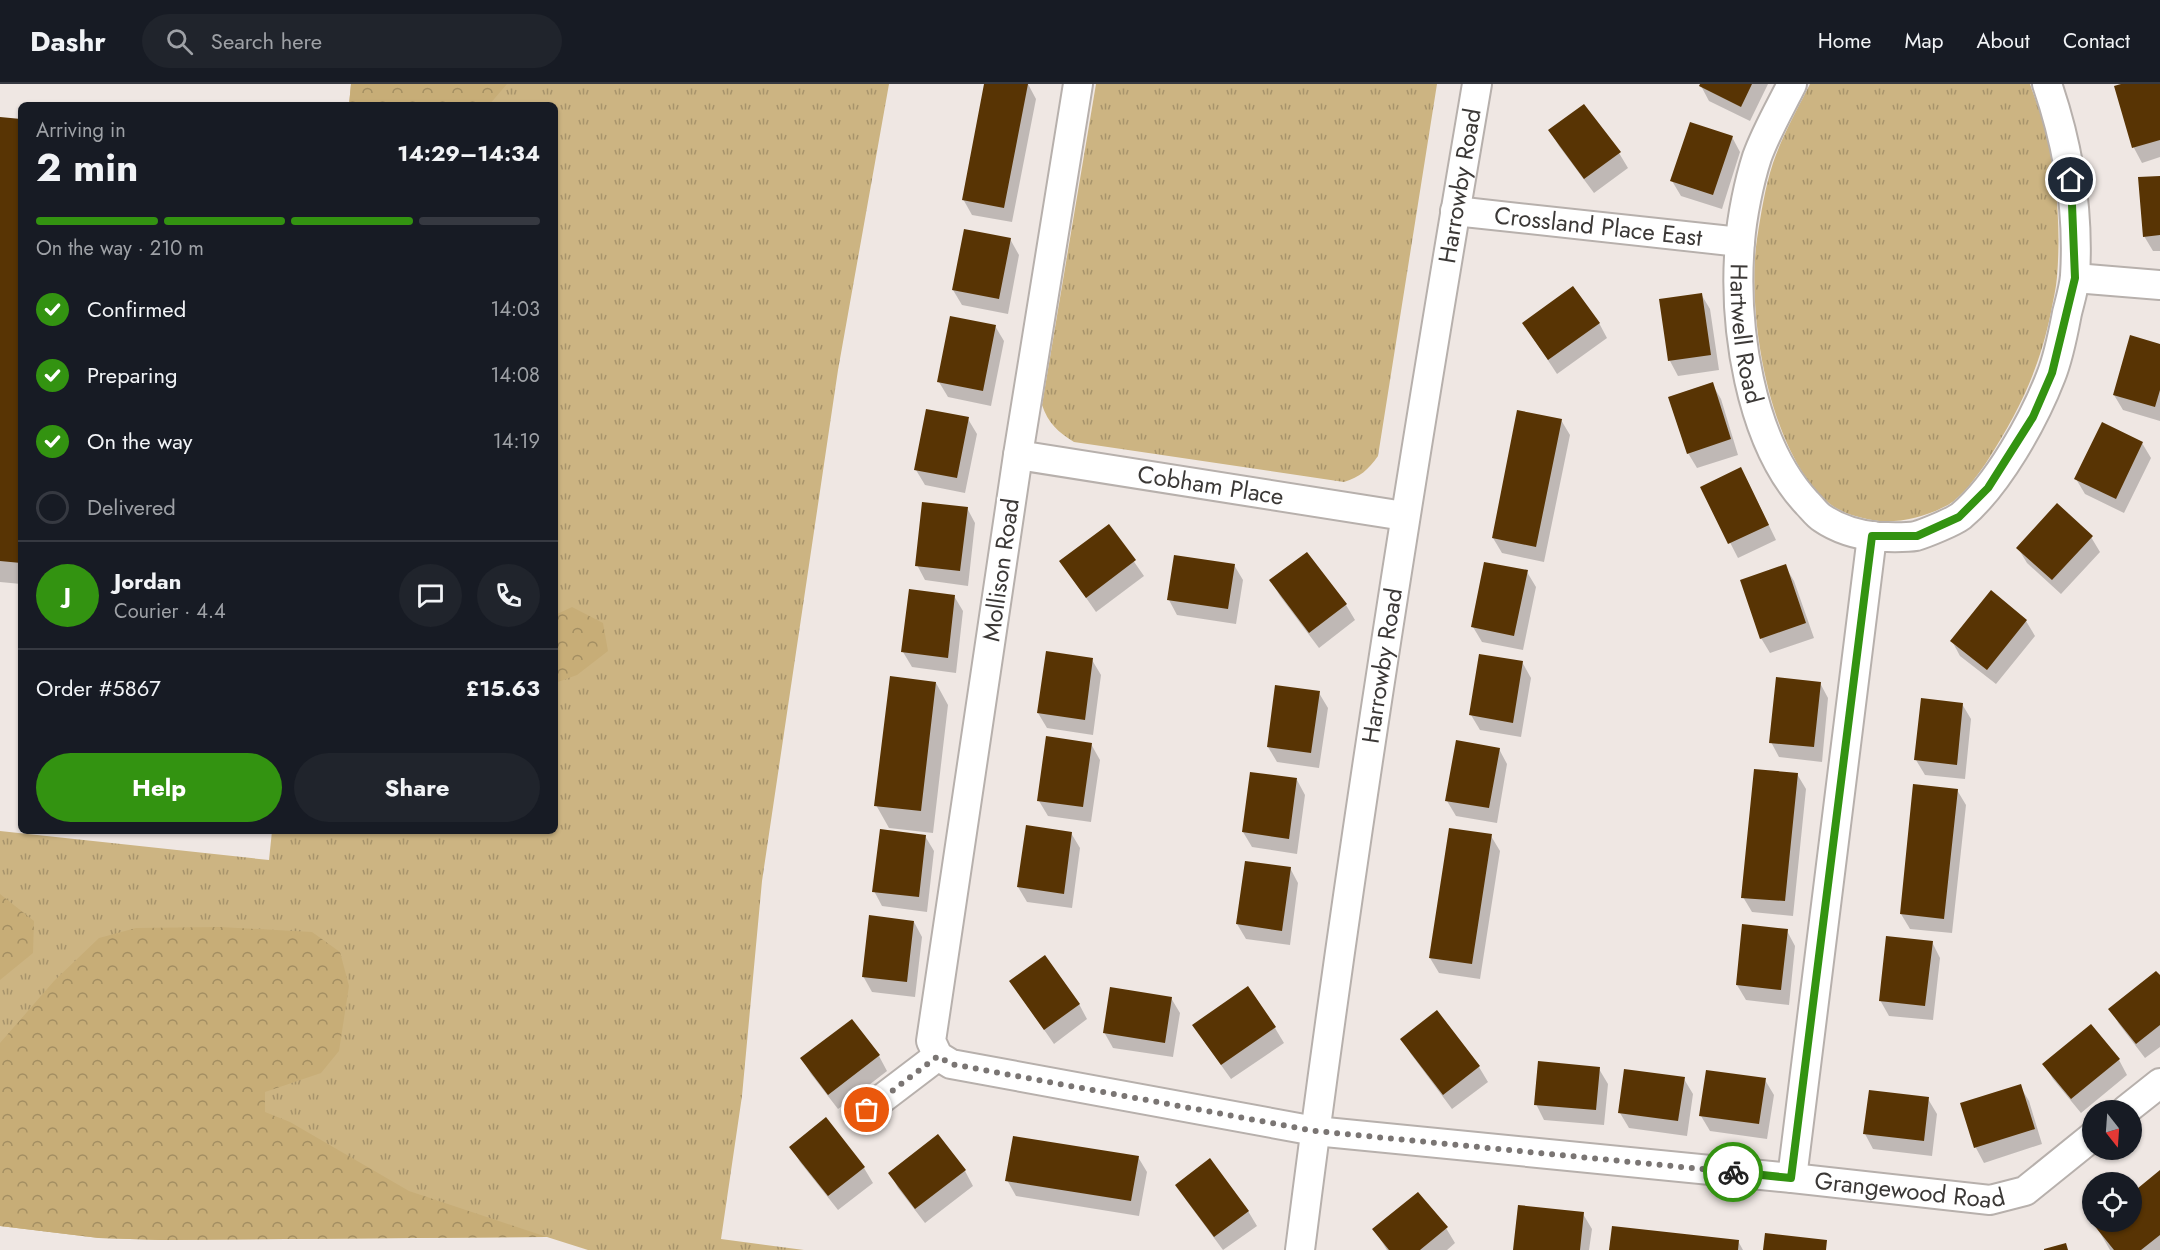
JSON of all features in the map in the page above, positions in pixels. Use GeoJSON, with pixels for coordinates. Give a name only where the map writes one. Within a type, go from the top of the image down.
{"type":"FeatureCollection","features":[{"type":"Feature","properties":{"kind":"street","name":"Mollison Road"},"geometry":{"type":"LineString","coordinates":[[938,1056],[931,1041],[1018,455],[1078,84]]}},
{"type":"Feature","properties":{"kind":"street","name":"Harrowby Road"},"geometry":{"type":"LineString","coordinates":[[1300,1250],[1315,1131],[1404,516],[1477,84]]}},
{"type":"Feature","properties":{"kind":"street","name":"Hartwell Road"},"geometry":{"type":"LineString","coordinates":[[1792,84],[1757,158],[1740,242],[1739,298],[1745,356],[1758,416],[1772,451],[1792,487],[1822,518],[1851,532],[1872,536],[1917,536],[1959,517],[1988,488],[2033,417],[2052,373],[2075,278],[2071,180],[2061,124],[2047,84]]}},
{"type":"Feature","properties":{"kind":"street","name":"Crossland Place East"},"geometry":{"type":"LineString","coordinates":[[1455,211],[1740,242]]}},
{"type":"Feature","properties":{"kind":"street"},"geometry":{"type":"LineString","coordinates":[[2075,278],[2160,285]]}},
{"type":"Feature","properties":{"kind":"street","name":"Cobham Place"},"geometry":{"type":"LineString","coordinates":[[1018,455],[1404,516]]}},
{"type":"Feature","properties":{"kind":"street"},"geometry":{"type":"LineString","coordinates":[[1791,1178],[1872,536]]}},
{"type":"Feature","properties":{"kind":"street"},"geometry":{"type":"LineString","coordinates":[[867,1110],[938,1056],[951,1064],[1315,1131]]}},
{"type":"Feature","properties":{"kind":"street"},"geometry":{"type":"LineString","coordinates":[[2139,1100],[2160,1083]]}},
{"type":"Feature","properties":{"kind":"street","name":"Grangewood Road"},"geometry":{"type":"LineString","coordinates":[[1315,1131],[1990,1200],[2025,1191],[2082,1145]]}},
{"type":"Feature","properties":{"kind":"green space"},"geometry":{"type":"Polygon","coordinates":[[[351,84],[889,84],[838,370],[762,881],[742,1096],[721,1239],[804,1250],[588,1250],[547,1237],[161,1240],[99,1238],[0,1226],[0,831],[269,860],[272,834],[558,834],[558,102],[349,102],[351,84]]]}},
{"type":"Feature","properties":{"kind":"green space"},"geometry":{"type":"Polygon","coordinates":[[[351,84],[507,84],[492,102],[349,102],[351,84]]]}},
{"type":"Feature","properties":{"kind":"green space"},"geometry":{"type":"Polygon","coordinates":[[[1096,84],[1437,84],[1378,456],[1355,478],[1344,482],[1074,442],[1058,431],[1051,422],[1042,405],[1096,84]]]}},
{"type":"Feature","properties":{"kind":"green space"},"geometry":{"type":"Polygon","coordinates":[[[1810,84],[2030,84],[2045,128],[2055,183],[2058,221],[2057,281],[2046,333],[2034,373],[1997,445],[1974,480],[1959,497],[1948,505],[1914,518],[1897,521],[1873,520],[1847,513],[1830,504],[1809,482],[1791,452],[1777,418],[1766,381],[1755,305],[1754,270],[1757,239],[1765,191],[1773,163],[1785,133],[1810,84]]]}},
{"type":"Feature","properties":{"kind":"green space"},"geometry":{"type":"Polygon","coordinates":[[[572,607],[603,623],[608,651],[577,675],[558,682],[558,614],[572,607]]]}},
{"type":"Feature","properties":{"kind":"green space"},"geometry":{"type":"Polygon","coordinates":[[[0,894],[34,921],[33,953],[0,980],[0,894]]]}},
{"type":"Feature","properties":{"kind":"green space"},"geometry":{"type":"Polygon","coordinates":[[[220,927],[312,932],[340,952],[349,986],[339,1051],[321,1073],[265,1092],[265,1112],[290,1122],[409,1191],[547,1237],[161,1240],[99,1238],[0,1226],[0,1043],[54,981],[99,938],[136,928],[220,927]]]}},
{"type":"Feature","properties":{"kind":"building"},"geometry":{"type":"Polygon","coordinates":[[[984,84],[1028,84],[1004,208],[962,200],[984,84]]]}},
{"type":"Feature","properties":{"kind":"building"},"geometry":{"type":"Polygon","coordinates":[[[1700,84],[1752,84],[1741,107],[1699,86],[1700,84]]]}},
{"type":"Feature","properties":{"kind":"building"},"geometry":{"type":"Polygon","coordinates":[[[2160,84],[2160,140],[2132,148],[2114,86],[2160,84]]]}},
{"type":"Feature","properties":{"kind":"building"},"geometry":{"type":"Polygon","coordinates":[[[1584,104],[1621,152],[1584,179],[1548,130],[1584,104]]]}},
{"type":"Feature","properties":{"kind":"building"},"geometry":{"type":"Polygon","coordinates":[[[0,117],[18,119],[18,563],[0,561],[0,117]]]}},
{"type":"Feature","properties":{"kind":"building"},"geometry":{"type":"Polygon","coordinates":[[[1690,122],[1733,136],[1713,195],[1670,181],[1690,122]]]}},
{"type":"Feature","properties":{"kind":"building"},"geometry":{"type":"Polygon","coordinates":[[[2160,176],[2160,235],[2143,237],[2138,177],[2160,176]]]}},
{"type":"Feature","properties":{"kind":"building"},"geometry":{"type":"Polygon","coordinates":[[[964,229],[1011,238],[999,299],[952,290],[964,229]]]}},
{"type":"Feature","properties":{"kind":"building"},"geometry":{"type":"Polygon","coordinates":[[[1573,286],[1600,323],[1548,360],[1522,323],[1573,286]]]}},
{"type":"Feature","properties":{"kind":"building"},"geometry":{"type":"Polygon","coordinates":[[[1702,293],[1711,355],[1668,361],[1659,299],[1702,293]]]}},
{"type":"Feature","properties":{"kind":"building"},"geometry":{"type":"Polygon","coordinates":[[[950,316],[996,325],[983,391],[937,382],[950,316]]]}},
{"type":"Feature","properties":{"kind":"building"},"geometry":{"type":"Polygon","coordinates":[[[2130,335],[2160,344],[2160,390],[2155,407],[2113,395],[2130,335]]]}},
{"type":"Feature","properties":{"kind":"building"},"geometry":{"type":"Polygon","coordinates":[[[1713,382],[1731,439],[1687,454],[1668,397],[1713,382]]]}},
{"type":"Feature","properties":{"kind":"building"},"geometry":{"type":"Polygon","coordinates":[[[926,409],[969,417],[957,478],[914,470],[926,409]]]}},
{"type":"Feature","properties":{"kind":"building"},"geometry":{"type":"Polygon","coordinates":[[[1517,410],[1562,419],[1536,547],[1492,538],[1517,410]]]}},
{"type":"Feature","properties":{"kind":"building"},"geometry":{"type":"Polygon","coordinates":[[[2102,422],[2143,442],[2116,499],[2074,479],[2102,422]]]}},
{"type":"Feature","properties":{"kind":"building"},"geometry":{"type":"Polygon","coordinates":[[[1741,467],[1769,525],[1728,544],[1700,487],[1741,467]]]}},
{"type":"Feature","properties":{"kind":"building"},"geometry":{"type":"Polygon","coordinates":[[[922,502],[968,507],[960,571],[915,566],[922,502]]]}},
{"type":"Feature","properties":{"kind":"building"},"geometry":{"type":"Polygon","coordinates":[[[2057,503],[2093,536],[2052,580],[2016,548],[2057,503]]]}},
{"type":"Feature","properties":{"kind":"building"},"geometry":{"type":"Polygon","coordinates":[[[1109,524],[1136,560],[1086,598],[1059,561],[1109,524]]]}},
{"type":"Feature","properties":{"kind":"building"},"geometry":{"type":"Polygon","coordinates":[[[1307,552],[1347,604],[1309,633],[1269,580],[1307,552]]]}},
{"type":"Feature","properties":{"kind":"building"},"geometry":{"type":"Polygon","coordinates":[[[1174,555],[1235,564],[1228,609],[1167,600],[1174,555]]]}},
{"type":"Feature","properties":{"kind":"building"},"geometry":{"type":"Polygon","coordinates":[[[1484,562],[1528,570],[1514,636],[1471,627],[1484,562]]]}},
{"type":"Feature","properties":{"kind":"building"},"geometry":{"type":"Polygon","coordinates":[[[1786,564],[1806,623],[1760,639],[1740,580],[1786,564]]]}},
{"type":"Feature","properties":{"kind":"building"},"geometry":{"type":"Polygon","coordinates":[[[909,589],[955,595],[948,658],[901,652],[909,589]]]}},
{"type":"Feature","properties":{"kind":"building"},"geometry":{"type":"Polygon","coordinates":[[[1991,590],[2027,620],[1987,670],[1950,641],[1991,590]]]}},
{"type":"Feature","properties":{"kind":"building"},"geometry":{"type":"Polygon","coordinates":[[[1046,651],[1093,658],[1085,720],[1037,713],[1046,651]]]}},
{"type":"Feature","properties":{"kind":"building"},"geometry":{"type":"Polygon","coordinates":[[[1479,654],[1523,661],[1513,723],[1469,715],[1479,654]]]}},
{"type":"Feature","properties":{"kind":"building"},"geometry":{"type":"Polygon","coordinates":[[[890,676],[936,682],[921,811],[874,806],[890,676]]]}},
{"type":"Feature","properties":{"kind":"building"},"geometry":{"type":"Polygon","coordinates":[[[1776,677],[1821,682],[1814,747],[1769,743],[1776,677]]]}},
{"type":"Feature","properties":{"kind":"building"},"geometry":{"type":"Polygon","coordinates":[[[1275,685],[1320,691],[1311,753],[1267,747],[1275,685]]]}},
{"type":"Feature","properties":{"kind":"building"},"geometry":{"type":"Polygon","coordinates":[[[1921,698],[1963,703],[1957,765],[1914,760],[1921,698]]]}},
{"type":"Feature","properties":{"kind":"building"},"geometry":{"type":"Polygon","coordinates":[[[1046,736],[1092,743],[1083,807],[1037,801],[1046,736]]]}},
{"type":"Feature","properties":{"kind":"building"},"geometry":{"type":"Polygon","coordinates":[[[1456,740],[1500,748],[1489,808],[1445,801],[1456,740]]]}},
{"type":"Feature","properties":{"kind":"building"},"geometry":{"type":"Polygon","coordinates":[[[1754,769],[1798,773],[1785,901],[1741,898],[1754,769]]]}},
{"type":"Feature","properties":{"kind":"building"},"geometry":{"type":"Polygon","coordinates":[[[1250,772],[1297,778],[1289,839],[1242,832],[1250,772]]]}},
{"type":"Feature","properties":{"kind":"building"},"geometry":{"type":"Polygon","coordinates":[[[1913,784],[1958,789],[1944,919],[1900,914],[1913,784]]]}},
{"type":"Feature","properties":{"kind":"building"},"geometry":{"type":"Polygon","coordinates":[[[1026,825],[1072,832],[1064,894],[1017,887],[1026,825]]]}},
{"type":"Feature","properties":{"kind":"building"},"geometry":{"type":"Polygon","coordinates":[[[1449,828],[1492,834],[1472,964],[1429,958],[1449,828]]]}},
{"type":"Feature","properties":{"kind":"building"},"geometry":{"type":"Polygon","coordinates":[[[880,829],[926,835],[919,897],[872,892],[880,829]]]}},
{"type":"Feature","properties":{"kind":"building"},"geometry":{"type":"Polygon","coordinates":[[[1245,861],[1291,867],[1282,931],[1236,924],[1245,861]]]}},
{"type":"Feature","properties":{"kind":"building"},"geometry":{"type":"Polygon","coordinates":[[[869,915],[914,921],[907,982],[862,977],[869,915]]]}},
{"type":"Feature","properties":{"kind":"building"},"geometry":{"type":"Polygon","coordinates":[[[1742,924],[1788,929],[1781,990],[1736,985],[1742,924]]]}},
{"type":"Feature","properties":{"kind":"building"},"geometry":{"type":"Polygon","coordinates":[[[1886,936],[1933,941],[1925,1006],[1879,1001],[1886,936]]]}},
{"type":"Feature","properties":{"kind":"building"},"geometry":{"type":"Polygon","coordinates":[[[1045,955],[1080,1004],[1044,1030],[1009,981],[1045,955]]]}},
{"type":"Feature","properties":{"kind":"building"},"geometry":{"type":"Polygon","coordinates":[[[2156,971],[2160,975],[2160,1025],[2136,1044],[2108,1009],[2156,971]]]}},
{"type":"Feature","properties":{"kind":"building"},"geometry":{"type":"Polygon","coordinates":[[[1248,986],[1276,1027],[1221,1065],[1192,1025],[1248,986]]]}},
{"type":"Feature","properties":{"kind":"building"},"geometry":{"type":"Polygon","coordinates":[[[1110,987],[1172,997],[1165,1043],[1103,1033],[1110,987]]]}},
{"type":"Feature","properties":{"kind":"building"},"geometry":{"type":"Polygon","coordinates":[[[1437,1010],[1480,1066],[1443,1095],[1400,1039],[1437,1010]]]}},
{"type":"Feature","properties":{"kind":"building"},"geometry":{"type":"Polygon","coordinates":[[[852,1019],[880,1055],[828,1095],[800,1058],[852,1019]]]}},
{"type":"Feature","properties":{"kind":"building"},"geometry":{"type":"Polygon","coordinates":[[[2091,1024],[2120,1059],[2071,1099],[2042,1064],[2091,1024]]]}},
{"type":"Feature","properties":{"kind":"building"},"geometry":{"type":"Polygon","coordinates":[[[1538,1061],[1600,1067],[1596,1110],[1534,1105],[1538,1061]]]}},
{"type":"Feature","properties":{"kind":"building"},"geometry":{"type":"Polygon","coordinates":[[[1624,1069],[1685,1077],[1678,1121],[1618,1113],[1624,1069]]]}},
{"type":"Feature","properties":{"kind":"building"},"geometry":{"type":"Polygon","coordinates":[[[1706,1070],[1766,1078],[1759,1124],[1699,1116],[1706,1070]]]}},
{"type":"Feature","properties":{"kind":"building"},"geometry":{"type":"Polygon","coordinates":[[[2021,1084],[2035,1129],[1974,1148],[1960,1103],[2021,1084]]]}},
{"type":"Feature","properties":{"kind":"building"},"geometry":{"type":"Polygon","coordinates":[[[1869,1090],[1929,1097],[1924,1141],[1863,1134],[1869,1090]]]}},
{"type":"Feature","properties":{"kind":"building"},"geometry":{"type":"Polygon","coordinates":[[[826,1117],[865,1167],[828,1196],[789,1147],[826,1117]]]}},
{"type":"Feature","properties":{"kind":"building"},"geometry":{"type":"Polygon","coordinates":[[[938,1134],[966,1170],[915,1209],[888,1173],[938,1134]]]}},
{"type":"Feature","properties":{"kind":"building"},"geometry":{"type":"Polygon","coordinates":[[[1013,1136],[1139,1156],[1131,1201],[1005,1181],[1013,1136]]]}},
{"type":"Feature","properties":{"kind":"building"},"geometry":{"type":"Polygon","coordinates":[[[1210,1158],[1249,1211],[1214,1237],[1175,1185],[1210,1158]]]}},
{"type":"Feature","properties":{"kind":"building"},"geometry":{"type":"Polygon","coordinates":[[[2160,1170],[2160,1235],[2141,1250],[2114,1250],[2099,1232],[2142,1232],[2142,1185],[2160,1170]]]}},
{"type":"Feature","properties":{"kind":"building"},"geometry":{"type":"Polygon","coordinates":[[[1418,1192],[1448,1227],[1420,1250],[1389,1250],[1372,1229],[1418,1192]]]}},
{"type":"Feature","properties":{"kind":"building"},"geometry":{"type":"Polygon","coordinates":[[[1518,1205],[1584,1212],[1580,1250],[1513,1250],[1518,1205]]]}},
{"type":"Feature","properties":{"kind":"building"},"geometry":{"type":"Polygon","coordinates":[[[1612,1226],[1739,1240],[1738,1250],[1609,1250],[1612,1226]]]}},
{"type":"Feature","properties":{"kind":"building"},"geometry":{"type":"Polygon","coordinates":[[[1765,1233],[1827,1240],[1826,1250],[1763,1250],[1765,1233]]]}},
{"type":"Feature","properties":{"kind":"building"},"geometry":{"type":"Polygon","coordinates":[[[2066,1243],[2068,1250],[2044,1250],[2044,1249],[2066,1243]]]}},
{"type":"Feature","properties":{"kind":"way so far"},"geometry":{"type":"LineString","coordinates":[[867,1110],[938,1056],[951,1064],[1315,1131],[1733,1172]]}},
{"type":"Feature","properties":{"kind":"route"},"geometry":{"type":"LineString","coordinates":[[1733,1172],[1791,1178],[1872,536],[1917,536],[1959,517],[1988,488],[2033,417],[2052,373],[2075,278],[2071,180]]}}]}
